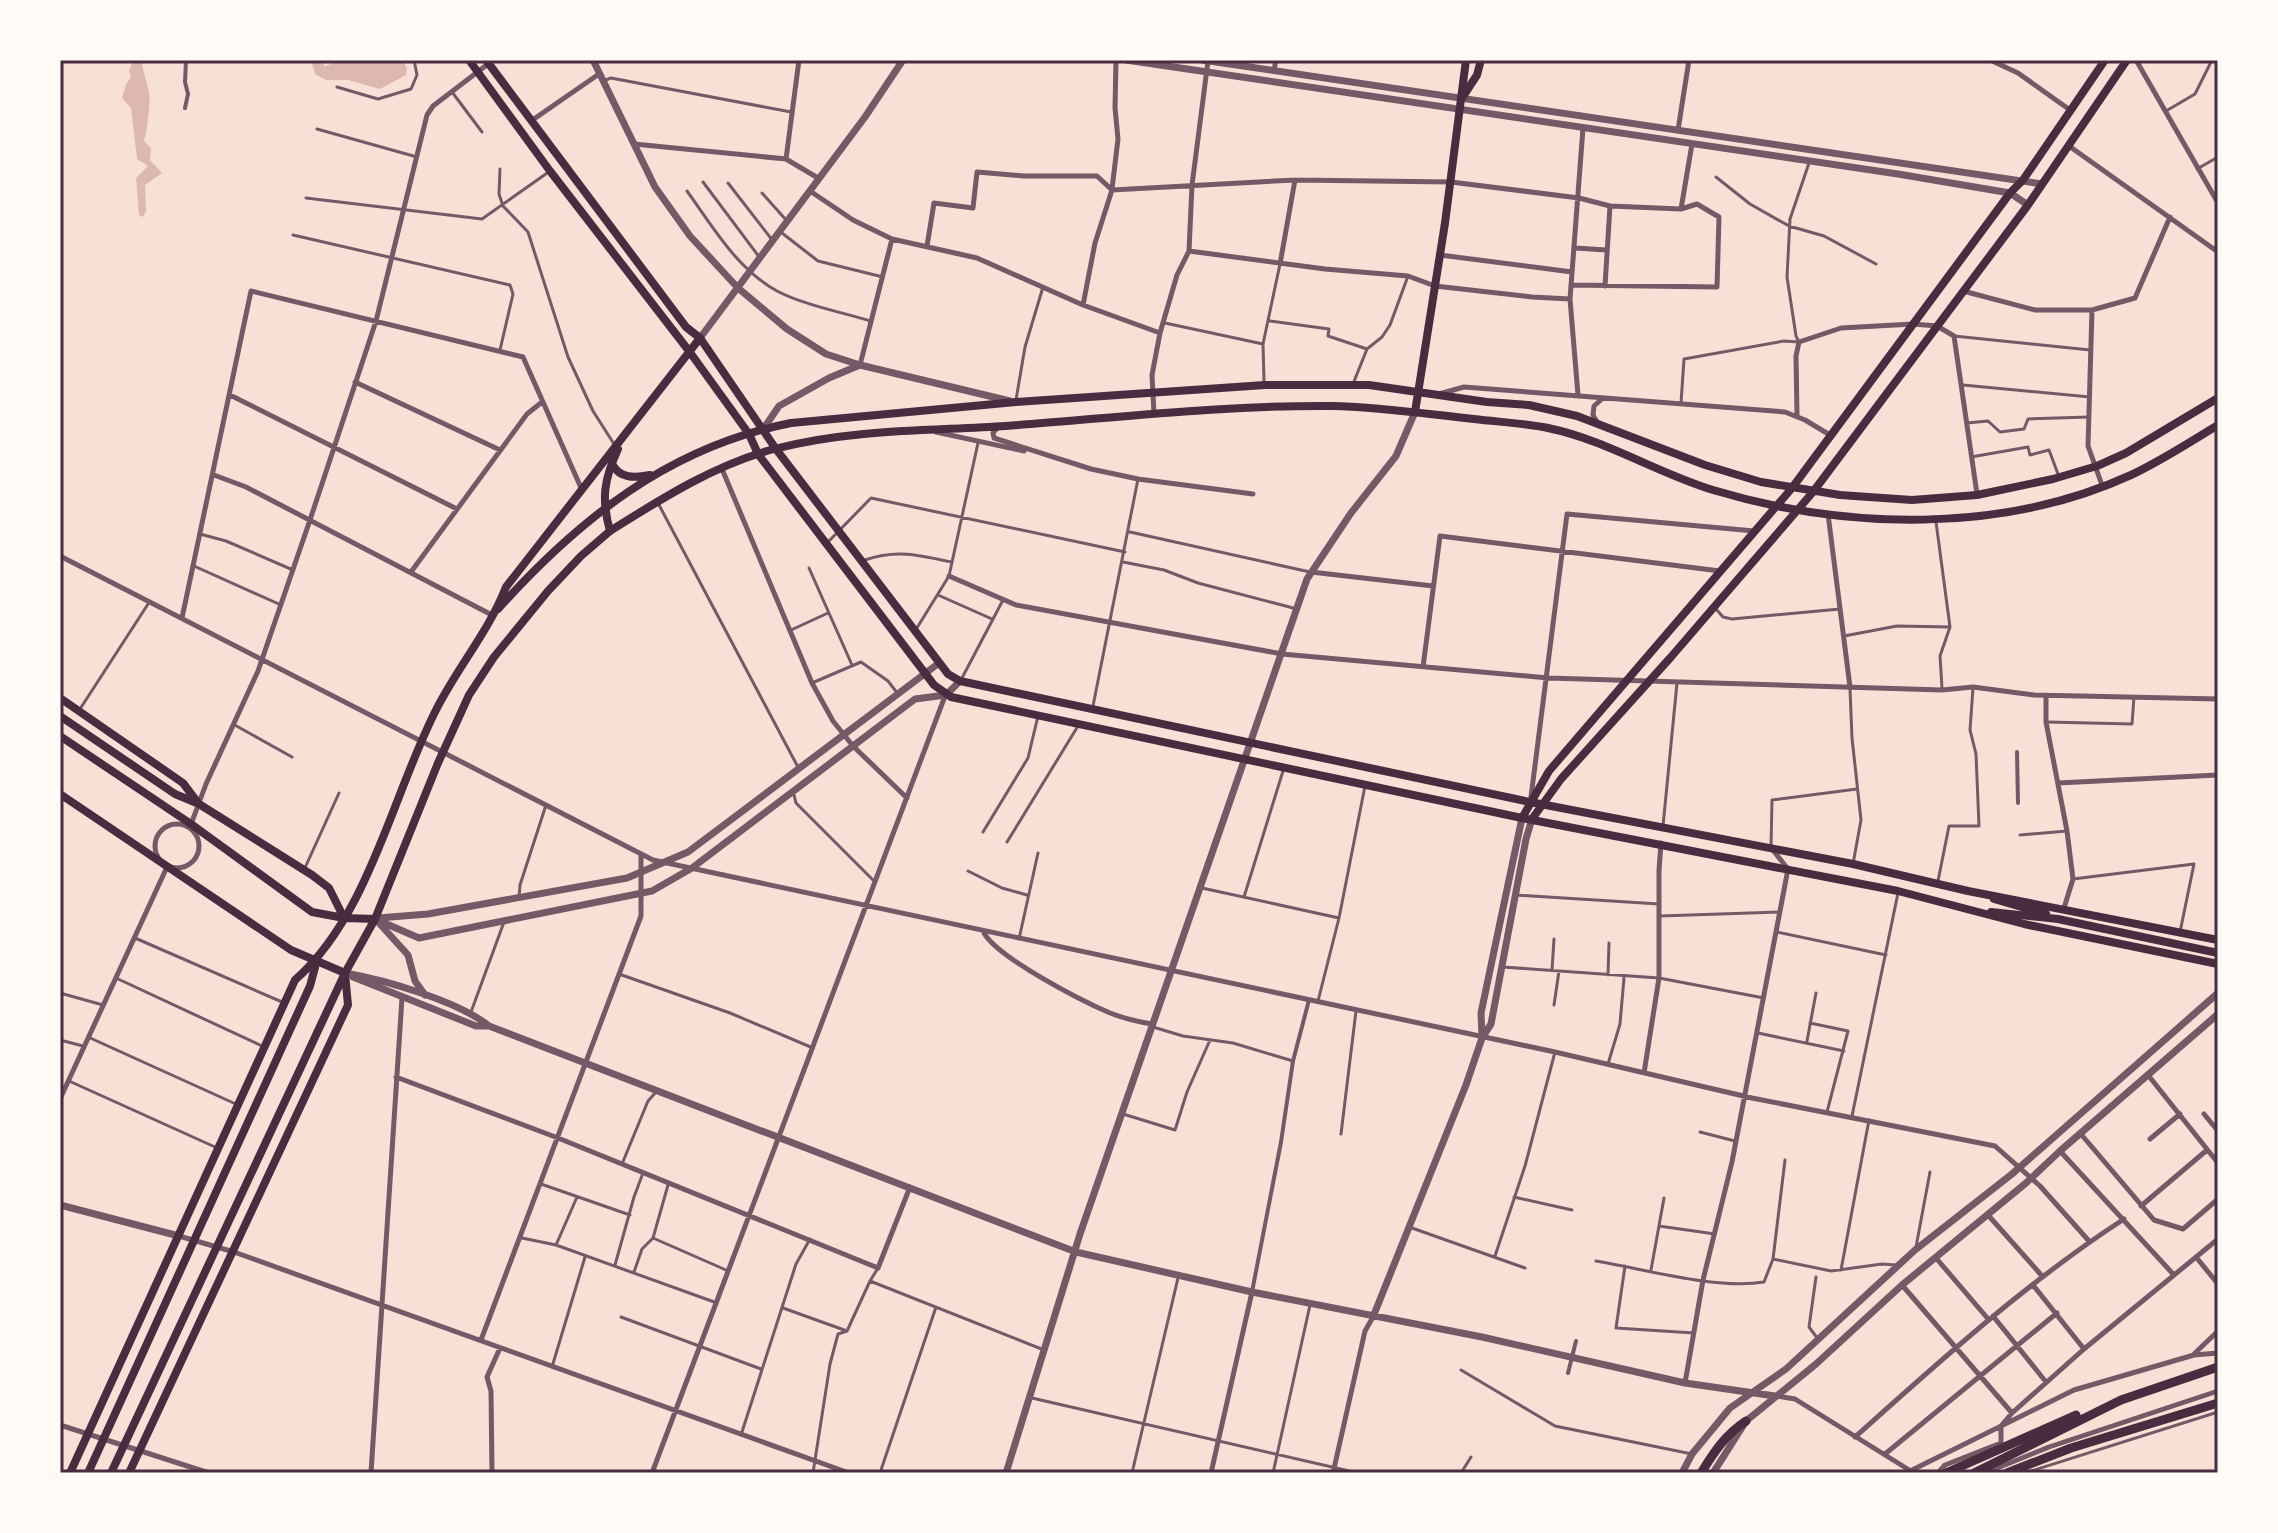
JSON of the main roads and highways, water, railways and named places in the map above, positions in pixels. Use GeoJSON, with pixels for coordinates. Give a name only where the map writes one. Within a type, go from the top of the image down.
{"type":"FeatureCollection","features":[{"type":"Feature","properties":{"kind":"highway"},"geometry":{"type":"LineString","coordinates":[[1946,1473],[2065,1419],[2218,1367]]}},
{"type":"Feature","properties":{"kind":"highway"},"geometry":{"type":"LineString","coordinates":[[1974,1473],[2121,1400]]}},
{"type":"Feature","properties":{"kind":"highway"},"geometry":{"type":"LineString","coordinates":[[2007,1473],[2071,1448],[2218,1403]]}},
{"type":"Feature","properties":{"kind":"highway"},"geometry":{"type":"LineString","coordinates":[[1701,1473],[1716,1447],[1746,1421]]}},
{"type":"Feature","properties":{"kind":"main road"},"geometry":{"type":"LineString","coordinates":[[469,60],[689,351],[749,434],[758,454],[925,673],[946,695],[1522,818],[1898,891],[2024,924],[2218,964]]}},
{"type":"Feature","properties":{"kind":"main road"},"geometry":{"type":"LineString","coordinates":[[1415,412],[1451,182],[1466,60]]}},
{"type":"Feature","properties":{"kind":"main road"},"geometry":{"type":"LineString","coordinates":[[1462,99],[1477,75],[1481,60]]}},
{"type":"Feature","properties":{"kind":"main road"},"geometry":{"type":"LineString","coordinates":[[1522,818],[1549,771],[1792,488],[2010,193],[2023,180],[2105,60]]}},
{"type":"Feature","properties":{"kind":"main road"},"geometry":{"type":"LineString","coordinates":[[1532,819],[1561,779],[1813,492],[2028,205],[2127,60]]}},
{"type":"Feature","properties":{"kind":"main road"},"geometry":{"type":"LineString","coordinates":[[487,62],[686,327],[700,338],[776,449],[861,561],[948,674],[960,681],[1530,802],[1663,826],[1853,864],[1980,894],[2218,939]]}},
{"type":"Feature","properties":{"kind":"main road"},"geometry":{"type":"LineString","coordinates":[[70,1473],[295,980],[317,959],[344,918],[369,868],[421,740],[463,661],[495,612],[506,587],[700,338]]}},
{"type":"Feature","properties":{"kind":"main road"},"geometry":{"type":"LineString","coordinates":[[495,612],[551,552],[603,507],[655,474],[764,428],[791,423],[1016,402],[1265,385],[1353,385],[1529,405],[1597,423],[1705,465],[1761,482],[1813,492],[1912,500],[1977,495],[2059,478],[2097,466],[2150,439],[2218,398]]}},
{"type":"Feature","properties":{"kind":"main road"},"geometry":{"type":"LineString","coordinates":[[111,1473],[345,973],[375,919],[469,695],[494,657],[581,556],[610,531],[678,488],[758,454],[865,433],[1332,406],[1545,427],[1573,434],[1708,488],[1777,505],[1828,514],[1936,519],[1997,514],[2102,486],[2133,474],[2218,425]]}},
{"type":"Feature","properties":{"kind":"main road"},"geometry":{"type":"LineString","coordinates":[[610,531],[603,507],[605,484],[623,440]]}},
{"type":"Feature","properties":{"kind":"main road"},"geometry":{"type":"LineString","coordinates":[[612,464],[618,472],[629,477],[655,474]]}},
{"type":"Feature","properties":{"kind":"main road"},"geometry":{"type":"LineString","coordinates":[[60,698],[183,783],[199,804]]}},
{"type":"Feature","properties":{"kind":"main road"},"geometry":{"type":"LineString","coordinates":[[60,716],[175,794],[199,804],[304,870],[329,888],[344,918]]}},
{"type":"Feature","properties":{"kind":"main road"},"geometry":{"type":"LineString","coordinates":[[60,736],[312,912],[344,918],[375,919]]}},
{"type":"Feature","properties":{"kind":"main road"},"geometry":{"type":"LineString","coordinates":[[60,794],[291,950],[345,973]]}},
{"type":"Feature","properties":{"kind":"main road"},"geometry":{"type":"LineString","coordinates":[[1980,894],[2058,919],[2218,953]]}},
{"type":"Feature","properties":{"kind":"main road"},"geometry":{"type":"LineString","coordinates":[[1976,911],[2058,919]]}},
{"type":"Feature","properties":{"kind":"main road"},"geometry":{"type":"LineString","coordinates":[[88,1473],[310,986],[317,959]]}},
{"type":"Feature","properties":{"kind":"main road"},"geometry":{"type":"LineString","coordinates":[[129,1473],[348,1005],[345,973]]}}]}
